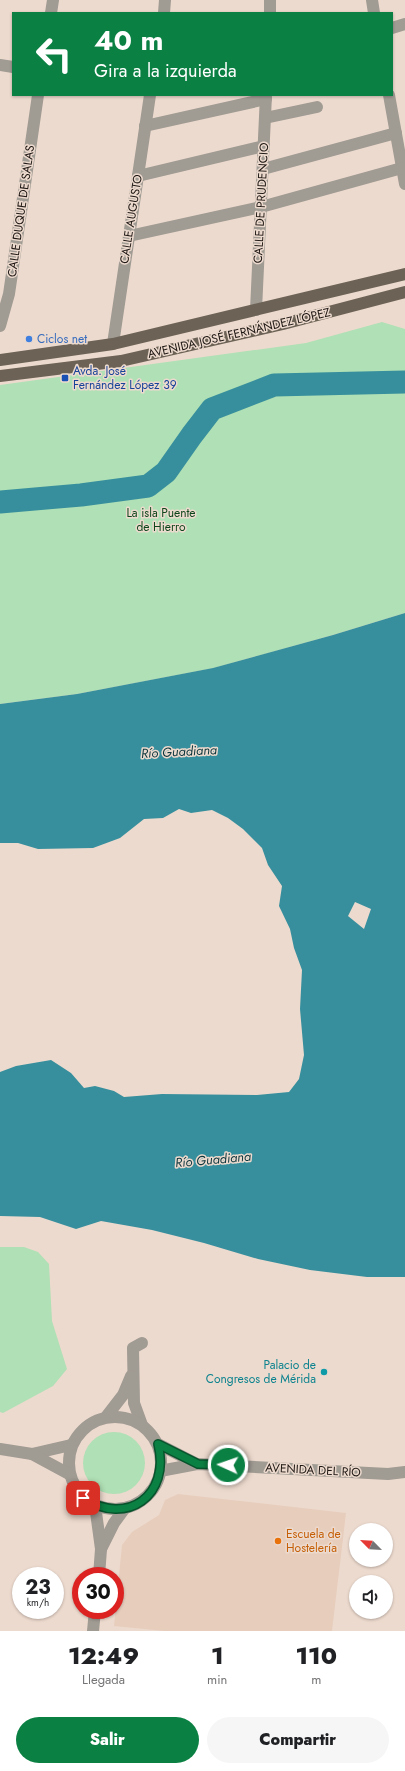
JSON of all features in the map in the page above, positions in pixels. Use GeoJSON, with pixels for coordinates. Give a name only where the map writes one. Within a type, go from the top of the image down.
{"type":"FeatureCollection","features":[{"type":"Feature","properties":{"kind":"main road","name":"AVENIDA JOSÉ FERNÁNDEZ LÓPEZ"},"geometry":{"type":"LineString","coordinates":[[0,360],[112,344],[405,274]]}},
{"type":"Feature","properties":{"kind":"main road","name":"AVENIDA JOSÉ FERNÁNDEZ LÓPEZ"},"geometry":{"type":"LineString","coordinates":[[0,376],[121,361],[282,324],[405,292]]}},
{"type":"Feature","properties":{"kind":"street"},"geometry":{"type":"LineString","coordinates":[[51,12],[53,0]]}},
{"type":"Feature","properties":{"kind":"street"},"geometry":{"type":"LineString","coordinates":[[164,12],[165,0]]}},
{"type":"Feature","properties":{"kind":"street"},"geometry":{"type":"LineString","coordinates":[[270,0],[270,12]]}},
{"type":"Feature","properties":{"kind":"street"},"geometry":{"type":"LineString","coordinates":[[372,0],[374,12]]}},
{"type":"Feature","properties":{"kind":"street"},"geometry":{"type":"LineString","coordinates":[[393,28],[405,24]]}},
{"type":"Feature","properties":{"kind":"street"},"geometry":{"type":"LineString","coordinates":[[0,65],[12,67]]}},
{"type":"Feature","properties":{"kind":"street","name":"CALLE DUQUE DE SALAS"},"geometry":{"type":"LineString","coordinates":[[0,326],[9,294],[38,96]]}},
{"type":"Feature","properties":{"kind":"street","name":"CALLE AUGUSTO"},"geometry":{"type":"LineString","coordinates":[[112,344],[150,96]]}},
{"type":"Feature","properties":{"kind":"street"},"geometry":{"type":"LineString","coordinates":[[389,96],[405,184]]}},
{"type":"Feature","properties":{"kind":"street"},"geometry":{"type":"LineString","coordinates":[[145,126],[266,97]]}},
{"type":"Feature","properties":{"kind":"street","name":"CALLE DE PRUDENCIO"},"geometry":{"type":"LineString","coordinates":[[256,310],[266,97]]}},
{"type":"Feature","properties":{"kind":"street"},"geometry":{"type":"LineString","coordinates":[[265,118],[317,107]]}},
{"type":"Feature","properties":{"kind":"street"},"geometry":{"type":"LineString","coordinates":[[263,169],[396,132]]}},
{"type":"Feature","properties":{"kind":"street"},"geometry":{"type":"LineString","coordinates":[[138,176],[264,146]]}},
{"type":"Feature","properties":{"kind":"street"},"geometry":{"type":"LineString","coordinates":[[129,236],[261,206],[402,168]]}},
{"type":"Feature","properties":{"kind":"street"},"geometry":{"type":"LineString","coordinates":[[142,1343],[133,1348],[132,1373],[134,1403],[142,1425]]}},
{"type":"Feature","properties":{"kind":"street"},"geometry":{"type":"LineString","coordinates":[[106,1417],[123,1395],[132,1373]]}},
{"type":"Feature","properties":{"kind":"street"},"geometry":{"type":"LineString","coordinates":[[119,1416],[131,1419],[142,1425],[158,1444],[161,1457],[160,1471],[152,1491],[136,1504],[125,1508],[110,1509],[95,1505],[83,1498],[74,1487],[69,1474],[68,1459],[71,1445],[80,1432],[92,1422],[106,1417],[119,1416]]}},
{"type":"Feature","properties":{"kind":"street","name":"AVENIDA DEL RÍO"},"geometry":{"type":"LineString","coordinates":[[158,1444],[198,1464]]}},
{"type":"Feature","properties":{"kind":"street"},"geometry":{"type":"LineString","coordinates":[[0,1450],[32,1454],[71,1445]]}},
{"type":"Feature","properties":{"kind":"street"},"geometry":{"type":"LineString","coordinates":[[32,1454],[69,1474]]}},
{"type":"Feature","properties":{"kind":"street","name":"AVENIDA DEL RÍO"},"geometry":{"type":"LineString","coordinates":[[160,1471],[198,1464],[388,1474],[405,1472]]}},
{"type":"Feature","properties":{"kind":"street"},"geometry":{"type":"LineString","coordinates":[[95,1505],[101,1549],[100,1567]]}},
{"type":"Feature","properties":{"kind":"street"},"geometry":{"type":"LineString","coordinates":[[101,1549],[114,1522],[125,1508]]}},
{"type":"Feature","properties":{"kind":"street"},"geometry":{"type":"LineString","coordinates":[[93,1631],[94,1619]]}},
{"type":"Feature","properties":{"kind":"shaded area"},"geometry":{"type":"Polygon","coordinates":[[[178,1494],[346,1513],[332,1631],[164,1631],[114,1626],[115,1619],[124,1619],[124,1567],[120,1567],[122,1545],[132,1532],[159,1515],[165,1500],[178,1494]]]}},
{"type":"Feature","properties":{"kind":"green space","name":"La isla Puente de Hierro"},"geometry":{"type":"Polygon","coordinates":[[[382,322],[405,329],[405,613],[333,635],[214,668],[77,694],[0,704],[0,385],[306,343],[382,322]]]}},
{"type":"Feature","properties":{"kind":"green space"},"geometry":{"type":"Polygon","coordinates":[[[0,1247],[24,1247],[38,1252],[49,1264],[52,1321],[67,1369],[53,1386],[3,1413],[0,1412],[0,1247]]]}},
{"type":"Feature","properties":{"kind":"green space"},"geometry":{"type":"Polygon","coordinates":[[[114,1432],[131,1437],[136,1441],[140,1446],[145,1463],[140,1480],[136,1485],[131,1489],[114,1494],[97,1489],[92,1485],[88,1480],[83,1463],[88,1446],[92,1441],[97,1437],[114,1432]]]}},
{"type":"Feature","properties":{"kind":"water","name":"Río Guadiana"},"geometry":{"type":"Polygon","coordinates":[[[405,613],[405,1277],[367,1277],[310,1270],[258,1259],[152,1230],[101,1221],[76,1229],[40,1217],[0,1216],[0,1072],[16,1066],[51,1060],[71,1073],[84,1088],[95,1086],[114,1091],[124,1097],[162,1094],[257,1095],[289,1092],[299,1079],[304,1055],[300,1009],[302,970],[294,948],[290,929],[279,906],[282,886],[268,865],[262,848],[243,829],[228,818],[212,810],[191,813],[179,809],[163,818],[144,819],[120,838],[93,848],[38,849],[18,843],[0,843],[0,704],[77,694],[213,668],[333,635],[405,613]],[[355,902],[348,916],[364,929],[371,909],[355,902]]]}},
{"type":"Feature","properties":{"kind":"waterway"},"geometry":{"type":"LineString","coordinates":[[0,502],[81,495],[148,486],[166,472],[212,409],[274,385],[405,382]]}},
{"type":"Feature","properties":{"kind":"place","name":"Ciclos net"},"geometry":{"type":"Point","coordinates":[29,339]}},
{"type":"Feature","properties":{"kind":"place","name":"Avda. José Fernández López 39"},"geometry":{"type":"Point","coordinates":[65,378]}},
{"type":"Feature","properties":{"kind":"place","name":"Palacio de Congresos de Mérida"},"geometry":{"type":"Point","coordinates":[324,1372]}},
{"type":"Feature","properties":{"kind":"place","name":"Escuela de Hostelería"},"geometry":{"type":"Point","coordinates":[278,1541]}},
{"type":"Feature","properties":{"kind":"route"},"geometry":{"type":"LineString","coordinates":[[83,1498],[95,1505],[110,1509],[125,1508],[136,1504],[152,1491],[157,1481],[160,1471],[161,1457],[158,1444],[198,1464],[228,1465]]}}]}
